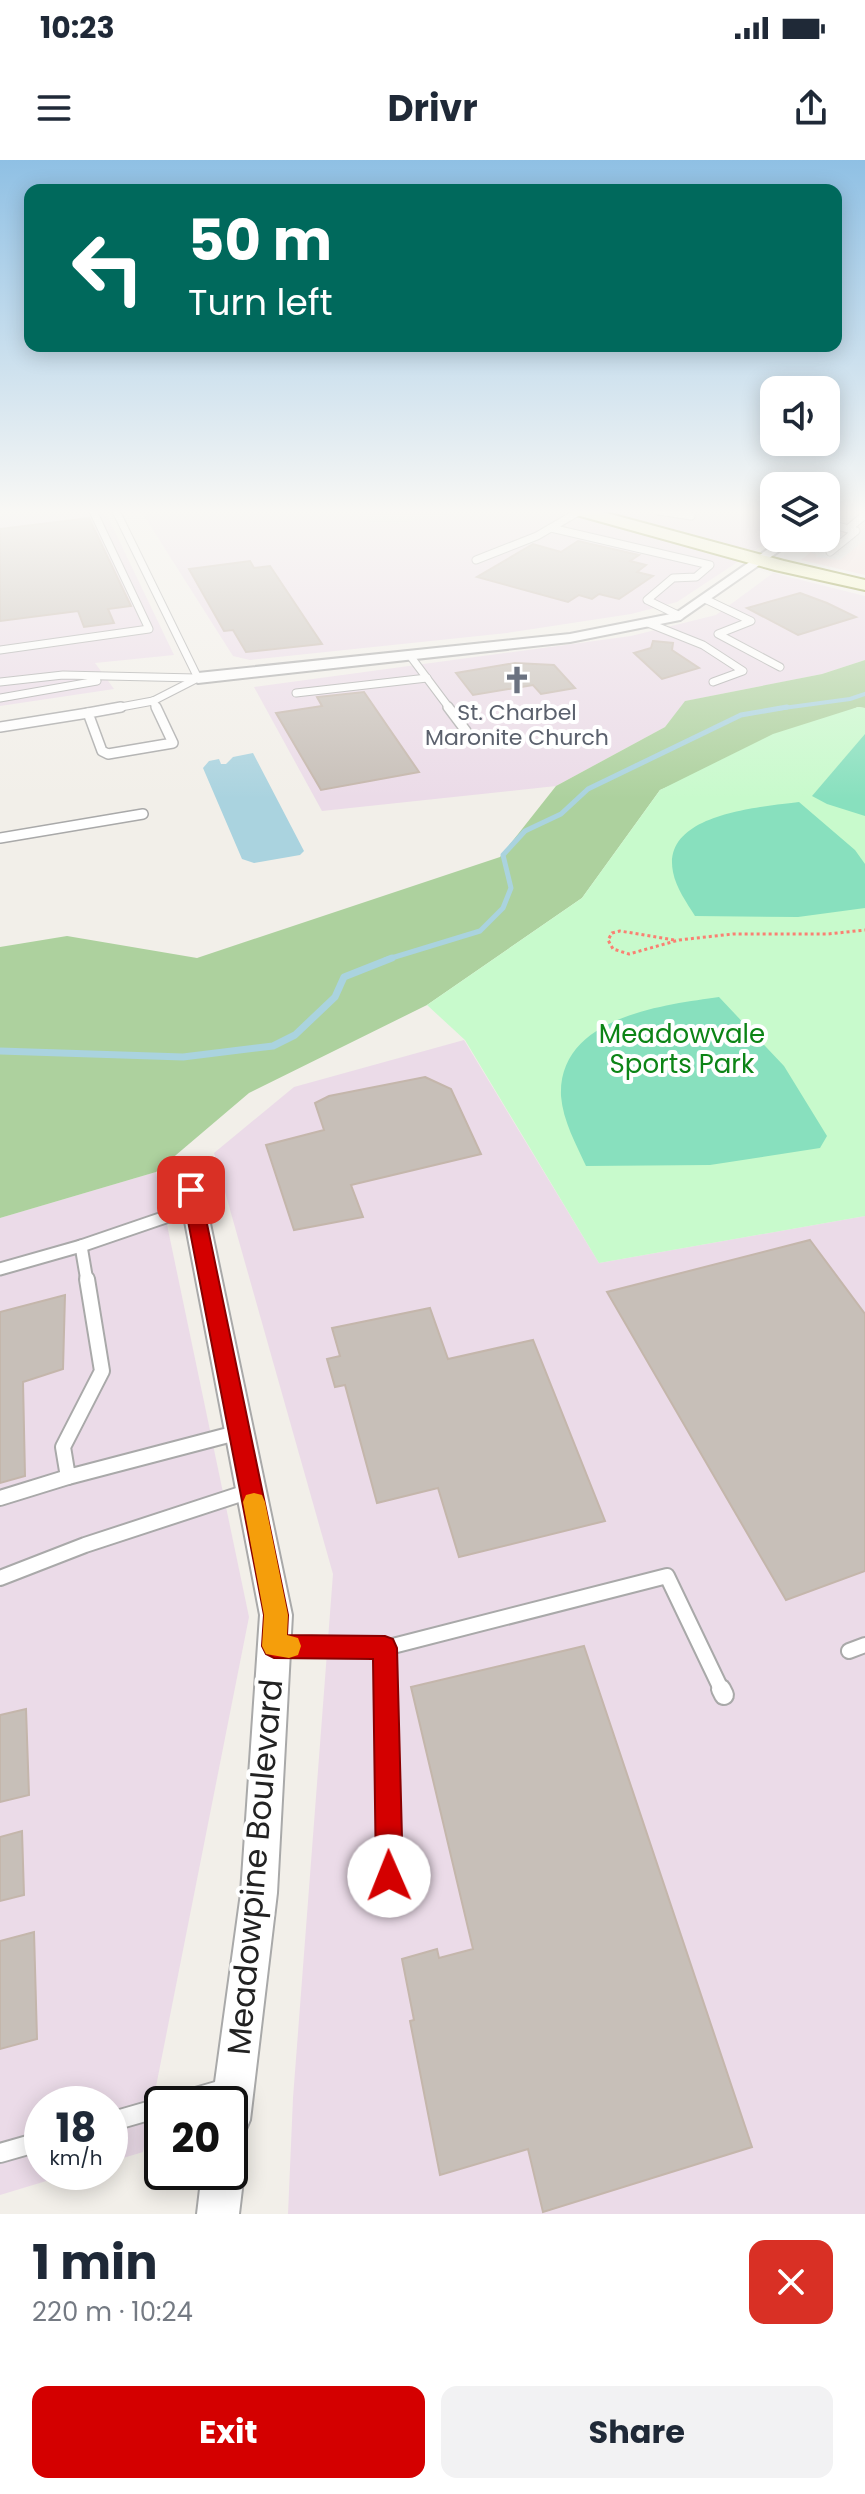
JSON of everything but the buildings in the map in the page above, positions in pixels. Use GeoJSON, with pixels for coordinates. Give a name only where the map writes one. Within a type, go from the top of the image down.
{"type":"FeatureCollection","features":[{"type":"Feature","properties":{"kind":"street"},"geometry":{"type":"LineString","coordinates":[[198,678],[570,638],[680,616],[695,607]]}},
{"type":"Feature","properties":{"kind":"street","name":"Meadowpine Boulevard"},"geometry":{"type":"LineString","coordinates":[[193,1199],[276,1615],[259,1893],[234,2086]]}},
{"type":"Feature","properties":{"kind":"street"},"geometry":{"type":"LineString","coordinates":[[218,2214],[221,2190]]}},
{"type":"Feature","properties":{"kind":"lane"},"geometry":{"type":"LineString","coordinates":[[0,650],[149,629],[138,607]]}},
{"type":"Feature","properties":{"kind":"lane"},"geometry":{"type":"LineString","coordinates":[[163,607],[198,678]]}},
{"type":"Feature","properties":{"kind":"lane"},"geometry":{"type":"LineString","coordinates":[[661,607],[680,616]]}},
{"type":"Feature","properties":{"kind":"lane"},"geometry":{"type":"LineString","coordinates":[[721,607],[751,621],[718,634],[780,667]]}},
{"type":"Feature","properties":{"kind":"lane"},"geometry":{"type":"LineString","coordinates":[[648,623],[703,645],[743,671],[713,682]]}},
{"type":"Feature","properties":{"kind":"lane"},"geometry":{"type":"LineString","coordinates":[[411,657],[466,731]]}},
{"type":"Feature","properties":{"kind":"lane"},"geometry":{"type":"LineString","coordinates":[[0,682],[63,675],[198,678]]}},
{"type":"Feature","properties":{"kind":"lane"},"geometry":{"type":"LineString","coordinates":[[0,698],[120,676]]}},
{"type":"Feature","properties":{"kind":"lane"},"geometry":{"type":"LineString","coordinates":[[0,727],[153,701],[198,678]]}},
{"type":"Feature","properties":{"kind":"lane"},"geometry":{"type":"LineString","coordinates":[[296,693],[427,678]]}},
{"type":"Feature","properties":{"kind":"lane"},"geometry":{"type":"LineString","coordinates":[[88,713],[102,751],[108,754],[173,743],[153,701]]}},
{"type":"Feature","properties":{"kind":"lane"},"geometry":{"type":"LineString","coordinates":[[0,838],[143,814]]}},
{"type":"Feature","properties":{"kind":"lane"},"geometry":{"type":"LineString","coordinates":[[0,1269],[81,1246],[193,1199]]}},
{"type":"Feature","properties":{"kind":"lane"},"geometry":{"type":"LineString","coordinates":[[68,1477],[63,1447],[102,1371],[81,1246]]}},
{"type":"Feature","properties":{"kind":"lane"},"geometry":{"type":"LineString","coordinates":[[0,1498],[240,1432]]}},
{"type":"Feature","properties":{"kind":"lane"},"geometry":{"type":"LineString","coordinates":[[0,1578],[85,1545],[251,1491]]}},
{"type":"Feature","properties":{"kind":"lane"},"geometry":{"type":"LineString","coordinates":[[274,1646],[385,1648],[667,1576],[724,1695]]}},
{"type":"Feature","properties":{"kind":"lane"},"geometry":{"type":"LineString","coordinates":[[385,1648],[389,1876]]}},
{"type":"Feature","properties":{"kind":"lane"},"geometry":{"type":"LineString","coordinates":[[0,2153],[24,2146]]}},
{"type":"Feature","properties":{"kind":"path"},"geometry":{"type":"LineString","coordinates":[[674,940],[620,931],[612,933],[608,940],[618,953],[630,954],[674,940],[765,932],[811,935],[865,930]]}},
{"type":"Feature","properties":{"kind":"shaded area"},"geometry":{"type":"Polygon","coordinates":[[[0,607],[151,607],[174,655],[95,663],[114,689],[0,706],[0,607]]]}},
{"type":"Feature","properties":{"kind":"shaded area"},"geometry":{"type":"Polygon","coordinates":[[[202,607],[658,607],[507,633],[250,660],[233,656],[202,607]]]}},
{"type":"Feature","properties":{"kind":"shaded area"},"geometry":{"type":"Polygon","coordinates":[[[727,607],[865,607],[865,660],[822,674],[686,701],[665,727],[556,786],[322,811],[254,687],[631,636],[716,615],[727,607]]]}},
{"type":"Feature","properties":{"kind":"shaded area"},"geometry":{"type":"Polygon","coordinates":[[[464,1040],[599,1263],[865,1216],[865,2214],[288,2214],[293,2098],[333,1574],[214,1153],[294,1087],[464,1040]]]}},
{"type":"Feature","properties":{"kind":"shaded area"},"geometry":{"type":"Polygon","coordinates":[[[156,1172],[249,1617],[156,2086],[144,2086],[143,2152],[128,2157],[128,2086],[24,2086],[24,2188],[0,2195],[0,1218],[156,1172]]]}},
{"type":"Feature","properties":{"kind":"green space"},"geometry":{"type":"Polygon","coordinates":[[[865,660],[865,708],[858,707],[660,790],[582,898],[427,1005],[249,1093],[156,1172],[0,1218],[0,947],[67,936],[197,958],[500,857],[556,786],[665,727],[685,701],[822,674],[865,660]]]}},
{"type":"Feature","properties":{"kind":"green space","name":"Meadowvale Sports Park"},"geometry":{"type":"Polygon","coordinates":[[[858,707],[865,708],[865,1216],[599,1263],[465,1040],[427,1005],[582,898],[660,790],[773,734],[858,707]]]}},
{"type":"Feature","properties":{"kind":"green space"},"geometry":{"type":"Polygon","coordinates":[[[865,734],[865,816],[812,796],[865,734]]]}},
{"type":"Feature","properties":{"kind":"green space"},"geometry":{"type":"Polygon","coordinates":[[[799,802],[855,850],[865,864],[865,908],[798,917],[695,916],[679,890],[673,872],[673,852],[682,837],[698,825],[717,817],[799,802]]]}},
{"type":"Feature","properties":{"kind":"green space"},"geometry":{"type":"Polygon","coordinates":[[[719,997],[784,1066],[827,1136],[820,1148],[710,1165],[586,1166],[567,1123],[561,1096],[565,1069],[577,1048],[595,1032],[618,1020],[670,1005],[719,997]]]}},
{"type":"Feature","properties":{"kind":"water"},"geometry":{"type":"Polygon","coordinates":[[[253,753],[304,851],[300,855],[254,863],[242,859],[203,768],[209,761],[219,759],[221,764],[226,764],[233,757],[253,753]]]}},
{"type":"Feature","properties":{"kind":"waterway"},"geometry":{"type":"LineString","coordinates":[[776,709],[850,699],[865,694]]}},
{"type":"Feature","properties":{"kind":"waterway"},"geometry":{"type":"LineString","coordinates":[[385,960],[480,931],[503,908],[511,888],[503,855],[525,831],[561,814],[588,789],[741,715],[787,707]]}},
{"type":"Feature","properties":{"kind":"waterway"},"geometry":{"type":"LineString","coordinates":[[0,1051],[183,1057],[273,1046],[295,1035],[335,997],[344,977],[392,958]]}},
{"type":"Feature","properties":{"kind":"slow traffic"},"geometry":{"type":"LineString","coordinates":[[254,1502],[276,1615],[274,1646],[289,1646]]}},
{"type":"Feature","properties":{"kind":"place","name":"St. Charbel Maronite Church"},"geometry":{"type":"Point","coordinates":[517,680]}},
{"type":"Feature","properties":{"kind":"route"},"geometry":{"type":"LineString","coordinates":[[191,1190],[276,1615],[274,1646],[385,1648],[389,1876]]}}]}
